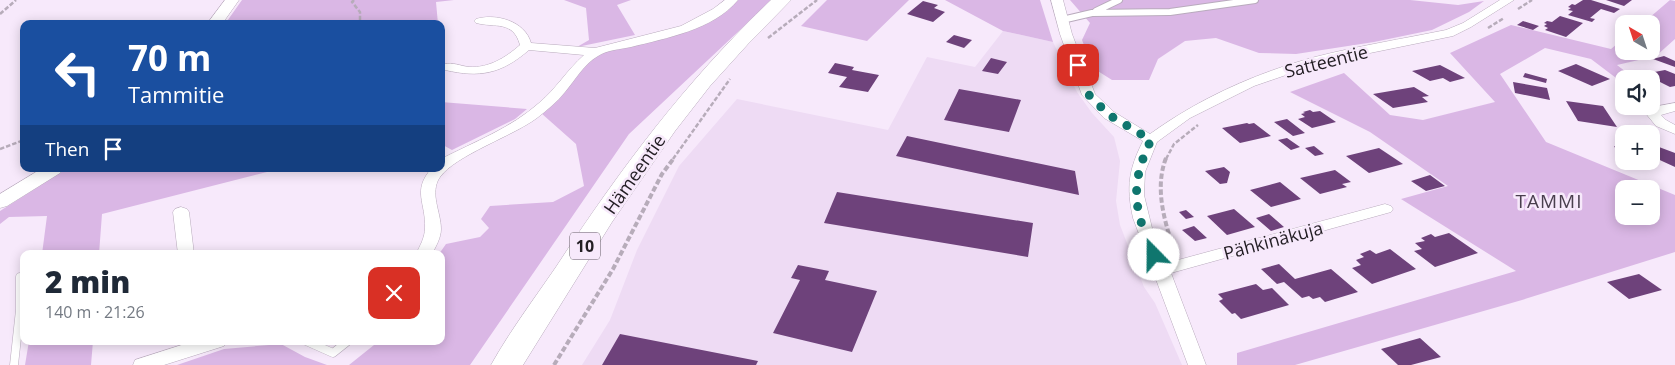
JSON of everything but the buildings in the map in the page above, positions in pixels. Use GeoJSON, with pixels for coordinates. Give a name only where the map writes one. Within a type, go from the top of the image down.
{"type":"FeatureCollection","features":[{"type":"Feature","properties":{"kind":"highway","name":"Hämeentie"},"geometry":{"type":"LineString","coordinates":[[507,365],[593,234],[666,129],[702,83],[740,41],[782,0]]}},
{"type":"Feature","properties":{"kind":"street"},"geometry":{"type":"LineString","coordinates":[[217,20],[232,0]]}},
{"type":"Feature","properties":{"kind":"street"},"geometry":{"type":"LineString","coordinates":[[445,163],[524,121],[554,97],[581,61],[595,52],[691,26],[708,19],[732,0]]}},
{"type":"Feature","properties":{"kind":"street"},"geometry":{"type":"LineString","coordinates":[[1057,0],[1062,20],[1089,95],[1109,115],[1151,140],[1141,160],[1136,182],[1138,208],[1147,239],[1162,270],[1197,365]]}},
{"type":"Feature","properties":{"kind":"street","name":"Satteentie"},"geometry":{"type":"LineString","coordinates":[[1151,140],[1185,115],[1249,83],[1318,60],[1449,33],[1468,25],[1508,0]]}},
{"type":"Feature","properties":{"kind":"street"},"geometry":{"type":"LineString","coordinates":[[480,21],[506,22],[521,32],[526,46]]}},
{"type":"Feature","properties":{"kind":"street"},"geometry":{"type":"LineString","coordinates":[[449,68],[478,72],[494,68],[510,60],[526,46],[595,52]]}},
{"type":"Feature","properties":{"kind":"street"},"geometry":{"type":"LineString","coordinates":[[1675,107],[1658,110],[1654,115],[1661,123],[1675,130]]}},
{"type":"Feature","properties":{"kind":"street"},"geometry":{"type":"LineString","coordinates":[[0,202],[48,172]]}},
{"type":"Feature","properties":{"kind":"street"},"geometry":{"type":"LineString","coordinates":[[425,250],[433,228],[426,194],[430,182],[437,172]]}},
{"type":"Feature","properties":{"kind":"street","name":"Pähkinäkuja"},"geometry":{"type":"LineString","coordinates":[[1162,270],[1385,209]]}},
{"type":"Feature","properties":{"kind":"street"},"geometry":{"type":"LineString","coordinates":[[181,212],[186,250]]}},
{"type":"Feature","properties":{"kind":"street"},"geometry":{"type":"LineString","coordinates":[[142,365],[200,345]]}},
{"type":"Feature","properties":{"kind":"lane"},"geometry":{"type":"LineString","coordinates":[[1092,13],[1119,0]]}},
{"type":"Feature","properties":{"kind":"lane"},"geometry":{"type":"LineString","coordinates":[[1062,20],[1092,13],[1170,12],[1255,0]]}},
{"type":"Feature","properties":{"kind":"lane"},"geometry":{"type":"LineString","coordinates":[[14,365],[20,303],[20,277]]}},
{"type":"Feature","properties":{"kind":"lane"},"geometry":{"type":"LineString","coordinates":[[315,345],[333,353],[343,345]]}},
{"type":"Feature","properties":{"kind":"path"},"geometry":{"type":"LineString","coordinates":[[0,14],[16,0]]}},
{"type":"Feature","properties":{"kind":"path"},"geometry":{"type":"LineString","coordinates":[[354,0],[352,2],[358,7],[362,16],[361,20]]}},
{"type":"Feature","properties":{"kind":"path"},"geometry":{"type":"LineString","coordinates":[[763,41],[817,0]]}},
{"type":"Feature","properties":{"kind":"path"},"geometry":{"type":"LineString","coordinates":[[1516,10],[1532,0]]}},
{"type":"Feature","properties":{"kind":"path"},"geometry":{"type":"LineString","coordinates":[[1485,29],[1508,16]]}},
{"type":"Feature","properties":{"kind":"path"},"geometry":{"type":"LineString","coordinates":[[554,365],[613,269],[662,174],[733,76]]}},
{"type":"Feature","properties":{"kind":"path"},"geometry":{"type":"LineString","coordinates":[[1179,266],[1163,220],[1161,180],[1170,150],[1204,122]]}},
{"type":"Feature","properties":{"kind":"path"},"geometry":{"type":"LineString","coordinates":[[0,149],[20,142]]}},
{"type":"Feature","properties":{"kind":"shaded area"},"geometry":{"type":"Polygon","coordinates":[[[242,0],[454,0],[436,2],[438,20],[228,20],[242,0]]]}},
{"type":"Feature","properties":{"kind":"shaded area"},"geometry":{"type":"Polygon","coordinates":[[[564,0],[631,0],[617,5],[635,35],[577,47],[589,40],[586,8],[564,0]]]}},
{"type":"Feature","properties":{"kind":"shaded area"},"geometry":{"type":"Polygon","coordinates":[[[738,0],[772,0],[629,134],[470,365],[349,365],[374,345],[445,345],[445,250],[442,250],[446,244],[480,237],[489,228],[481,219],[490,206],[553,202],[584,186],[576,144],[541,113],[584,65],[598,54],[695,28],[726,12],[738,0]]]}},
{"type":"Feature","properties":{"kind":"shaded area"},"geometry":{"type":"Polygon","coordinates":[[[827,0],[909,0],[867,41],[801,26],[827,0]]]}},
{"type":"Feature","properties":{"kind":"shaded area"},"geometry":{"type":"Polygon","coordinates":[[[945,0],[1040,0],[1053,42],[1003,31],[945,0]]]}},
{"type":"Feature","properties":{"kind":"shaded area"},"geometry":{"type":"Polygon","coordinates":[[[1070,0],[1410,0],[1458,5],[1484,1],[1469,12],[1432,30],[1374,42],[1296,54],[1259,53],[1216,38],[1185,41],[1158,59],[1149,80],[1112,80],[1093,68],[1082,40],[1090,23],[1070,0]]]}},
{"type":"Feature","properties":{"kind":"shaded area"},"geometry":{"type":"Polygon","coordinates":[[[1670,0],[1675,1],[1675,39],[1660,52],[1660,15],[1652,15],[1670,0]]]}},
{"type":"Feature","properties":{"kind":"shaded area"},"geometry":{"type":"Polygon","coordinates":[[[1511,25],[1611,49],[1615,46],[1615,60],[1639,60],[1617,65],[1623,70],[1615,70],[1615,77],[1591,59],[1545,48],[1500,74],[1546,142],[1638,180],[1615,180],[1615,225],[1660,225],[1660,189],[1675,195],[1675,252],[1522,300],[1295,365],[1237,365],[1237,353],[1516,271],[1401,199],[1448,186],[1370,132],[1290,92],[1344,73],[1390,115],[1423,120],[1495,102],[1450,53],[1511,25]]]}},
{"type":"Feature","properties":{"kind":"shaded area"},"geometry":{"type":"Polygon","coordinates":[[[1003,31],[1053,42],[1077,92],[1092,113],[1114,137],[1120,161],[1116,201],[1120,225],[1144,287],[1155,303],[1182,365],[582,365],[610,320],[637,250],[679,166],[737,99],[888,130],[927,57],[975,67],[1003,31]]]}},
{"type":"Feature","properties":{"kind":"shaded area"},"geometry":{"type":"Polygon","coordinates":[[[445,102],[527,109],[515,119],[452,150],[445,146],[445,102]]]}},
{"type":"Feature","properties":{"kind":"shaded area"},"geometry":{"type":"Polygon","coordinates":[[[61,172],[267,172],[102,214],[99,250],[43,250],[47,216],[9,217],[0,224],[0,211],[61,172]]]}},
{"type":"Feature","properties":{"kind":"shaded area"},"geometry":{"type":"Polygon","coordinates":[[[28,345],[93,345],[91,365],[25,365],[28,345]]]}},
{"type":"Feature","properties":{"kind":"shaded area"},"geometry":{"type":"Polygon","coordinates":[[[283,345],[305,357],[327,365],[177,365],[224,349],[283,345]]]}},
{"type":"Feature","properties":{"kind":"district","name":"TAMMI"},"geometry":{"type":"Point","coordinates":[1549,201]}},
{"type":"Feature","properties":{"kind":"route"},"geometry":{"type":"LineString","coordinates":[[1078,65],[1089,95],[1109,115],[1151,140],[1141,160],[1136,182],[1138,208],[1154,255]]}}]}
